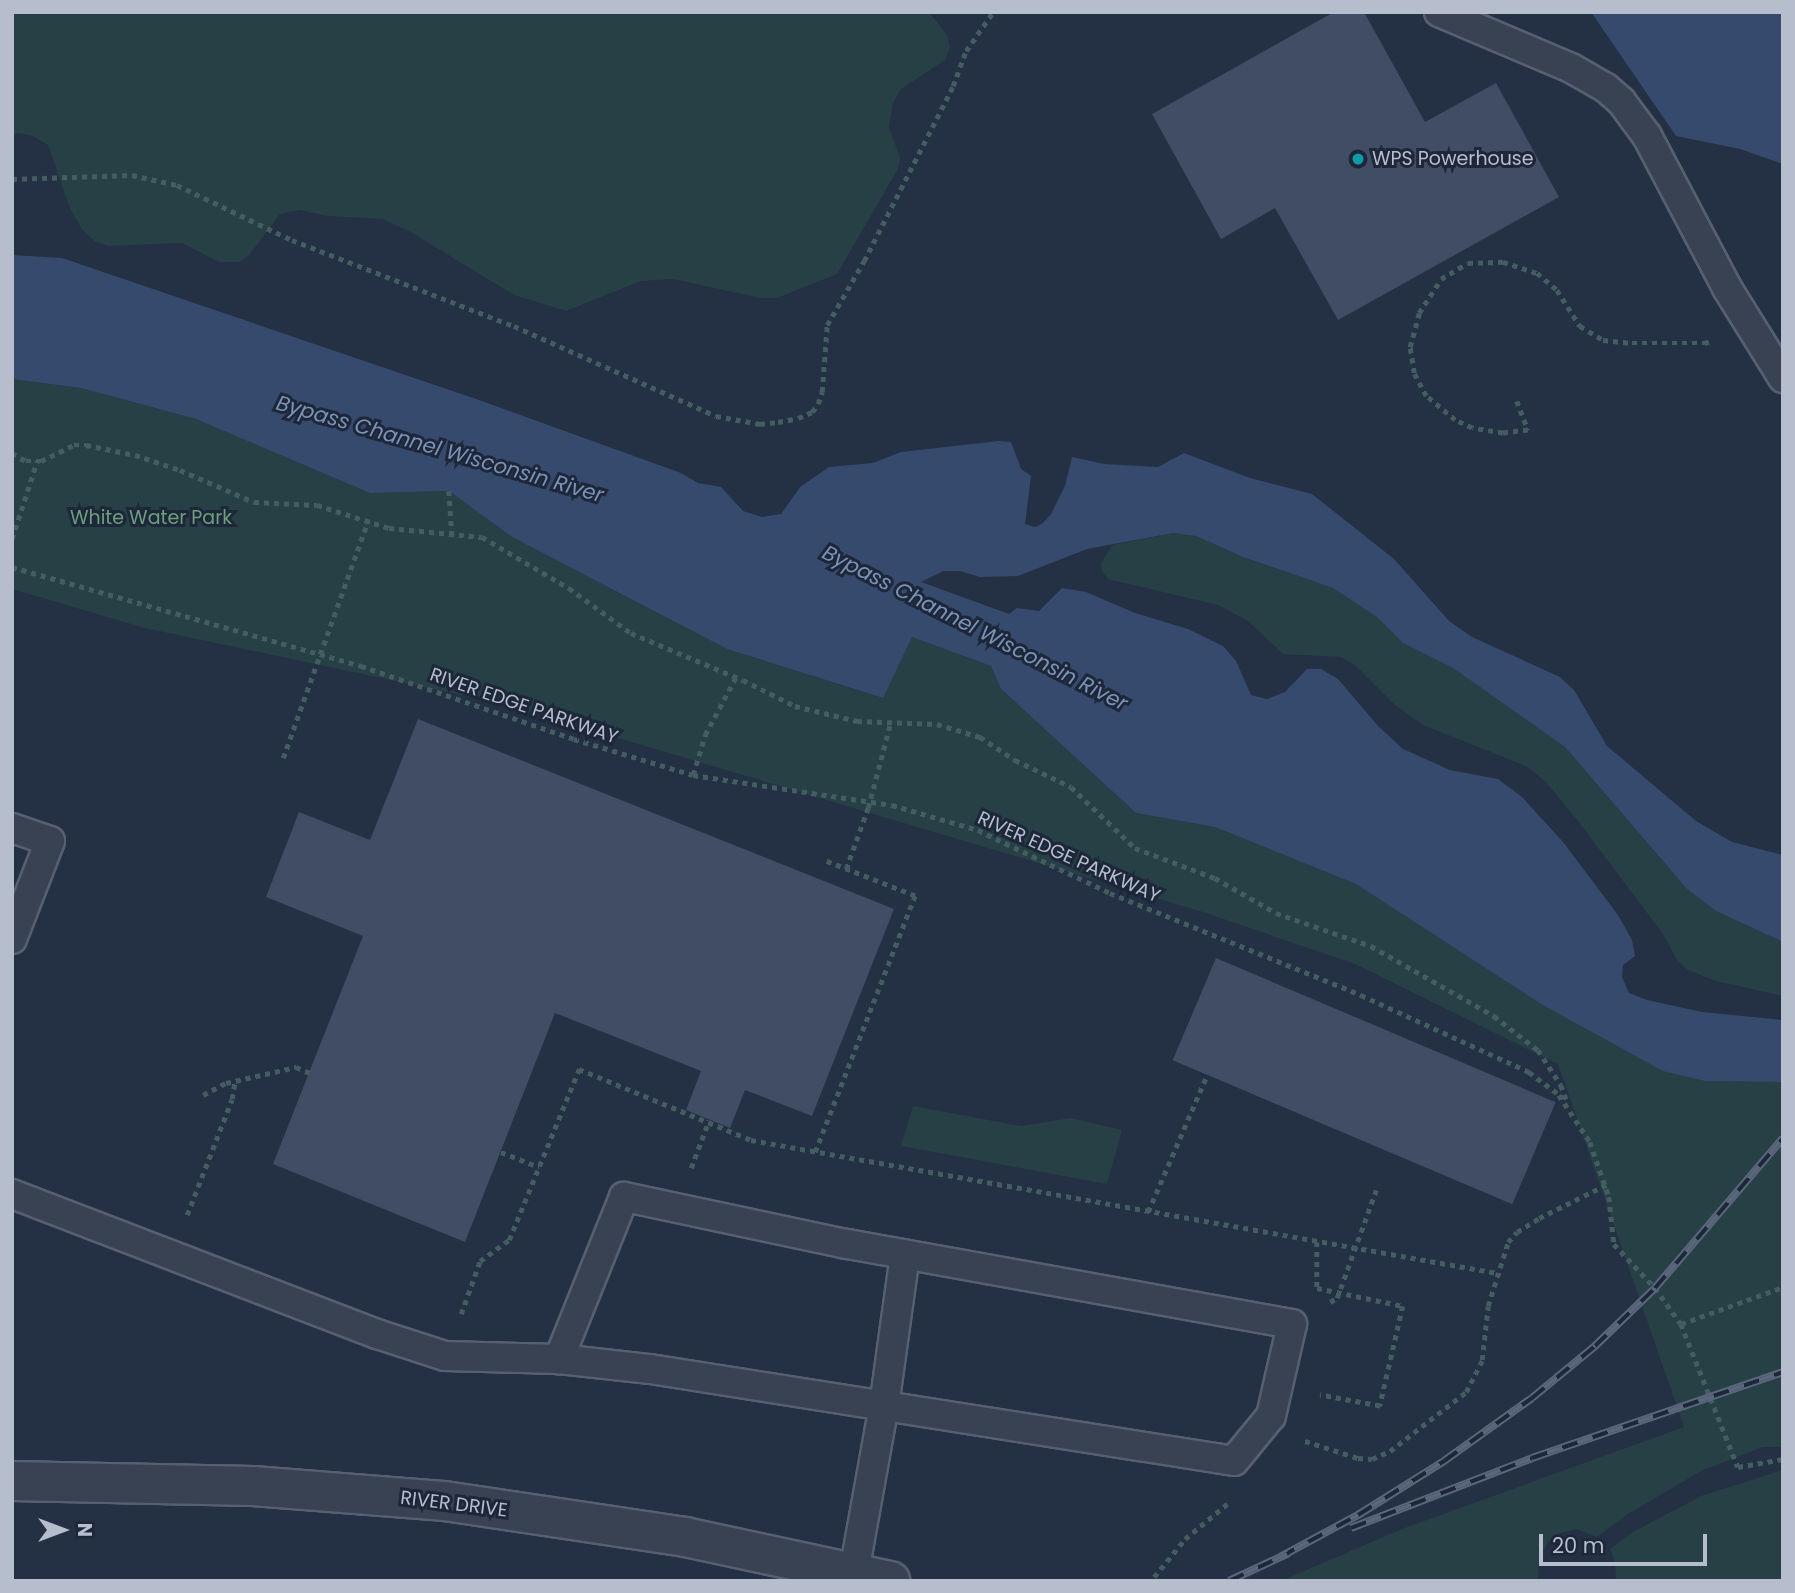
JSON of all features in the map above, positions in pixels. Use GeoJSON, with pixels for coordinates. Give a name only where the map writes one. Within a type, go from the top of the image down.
{"type":"FeatureCollection","features":[{"type":"Feature","properties":{"kind":"street","name":"RIVER DRIVE"},"geometry":{"type":"LineString","coordinates":[[12,1481],[253,1486],[445,1501],[685,1537],[872,1576]]}},
{"type":"Feature","properties":{"kind":"lane"},"geometry":{"type":"LineString","coordinates":[[1439,12],[1571,68],[1606,88],[1621,101],[1647,136],[1701,240],[1783,378]]}},
{"type":"Feature","properties":{"kind":"lane"},"geometry":{"type":"LineString","coordinates":[[12,828],[50,841],[12,939]]}},
{"type":"Feature","properties":{"kind":"lane"},"geometry":{"type":"LineString","coordinates":[[12,1194],[377,1334],[445,1356],[559,1359],[650,1369],[1234,1461],[1270,1416],[1292,1324],[905,1254],[624,1196],[559,1359]]}},
{"type":"Feature","properties":{"kind":"lane"},"geometry":{"type":"LineString","coordinates":[[872,1576],[884,1406],[905,1254]]}},
{"type":"Feature","properties":{"kind":"path"},"geometry":{"type":"LineString","coordinates":[[12,179],[132,175],[177,185],[292,240],[514,326],[716,416],[760,424],[778,422],[812,412],[818,404],[822,392],[827,325],[864,261],[953,86],[966,51],[993,12]]}},
{"type":"Feature","properties":{"kind":"path"},"geometry":{"type":"LineString","coordinates":[[1517,401],[1528,430],[1503,433],[1472,428],[1455,420],[1426,396],[1414,373],[1410,347],[1419,313],[1441,279],[1468,263],[1503,262],[1537,273],[1557,290],[1580,326],[1603,340],[1632,344],[1704,344],[1751,325]]}},
{"type":"Feature","properties":{"kind":"path"},"geometry":{"type":"LineString","coordinates":[[12,453],[26,461],[37,461],[74,445],[86,445],[180,470],[254,502],[317,505],[397,529],[470,534],[497,544],[569,588],[631,633],[737,677],[814,713],[857,721],[937,724],[980,737],[1015,760],[1071,787],[1135,848],[1215,878],[1276,913],[1392,956],[1524,1036],[1558,1078],[1569,1107]]}},
{"type":"Feature","properties":{"kind":"path"},"geometry":{"type":"LineString","coordinates":[[12,539],[37,461]]}},
{"type":"Feature","properties":{"kind":"path"},"geometry":{"type":"LineString","coordinates":[[449,491],[452,533]]}},
{"type":"Feature","properties":{"kind":"path"},"geometry":{"type":"LineString","coordinates":[[283,758],[368,521]]}},
{"type":"Feature","properties":{"kind":"path","name":"RIVER EDGE PARKWAY"},"geometry":{"type":"LineString","coordinates":[[12,567],[319,655],[693,775],[920,811],[1000,838],[1110,893],[1361,995],[1529,1072],[1547,1084],[1569,1107],[1590,1142],[1606,1185],[1614,1244],[1655,1288],[1681,1324],[1738,1466],[1783,1459]]}},
{"type":"Feature","properties":{"kind":"path"},"geometry":{"type":"LineString","coordinates":[[693,775],[705,735],[737,677]]}},
{"type":"Feature","properties":{"kind":"path"},"geometry":{"type":"LineString","coordinates":[[846,869],[870,802],[891,721]]}},
{"type":"Feature","properties":{"kind":"path"},"geometry":{"type":"LineString","coordinates":[[815,1152],[915,896],[823,860]]}},
{"type":"Feature","properties":{"kind":"path"},"geometry":{"type":"LineString","coordinates":[[203,1095],[235,1081],[296,1068],[310,1073]]}},
{"type":"Feature","properties":{"kind":"path"},"geometry":{"type":"LineString","coordinates":[[475,1277],[480,1261],[509,1240],[579,1069],[751,1140],[1497,1273]]}},
{"type":"Feature","properties":{"kind":"path"},"geometry":{"type":"LineString","coordinates":[[1147,1212],[1207,1075]]}},
{"type":"Feature","properties":{"kind":"path"},"geometry":{"type":"LineString","coordinates":[[205,1169],[232,1099],[235,1081]]}},
{"type":"Feature","properties":{"kind":"path"},"geometry":{"type":"LineString","coordinates":[[501,1152],[539,1167]]}},
{"type":"Feature","properties":{"kind":"path"},"geometry":{"type":"LineString","coordinates":[[1337,1298],[1378,1185]]}},
{"type":"Feature","properties":{"kind":"path"},"geometry":{"type":"LineString","coordinates":[[1293,1441],[1323,1445],[1346,1455],[1372,1459],[1396,1447],[1466,1392],[1482,1360],[1488,1306],[1504,1250],[1517,1232],[1606,1185]]}},
{"type":"Feature","properties":{"kind":"path"},"geometry":{"type":"LineString","coordinates":[[1681,1324],[1783,1287]]}},
{"type":"Feature","properties":{"kind":"green space"},"geometry":{"type":"Polygon","coordinates":[[[12,12],[929,12],[947,35],[950,47],[945,60],[901,89],[893,103],[889,127],[900,158],[898,169],[837,274],[777,298],[761,298],[673,279],[641,281],[566,311],[514,295],[409,231],[383,219],[327,216],[300,210],[280,214],[249,255],[240,262],[219,262],[182,243],[108,246],[94,241],[81,228],[69,206],[48,145],[33,136],[18,133],[12,136],[12,12]]]}},
{"type":"Feature","properties":{"kind":"green space","name":"White Water Park"},"geometry":{"type":"Polygon","coordinates":[[[12,379],[81,388],[196,419],[370,493],[449,491],[512,537],[727,649],[882,698],[912,637],[991,666],[1001,689],[1136,813],[1215,827],[1356,884],[1541,1004],[1705,1081],[1783,1082],[1783,1447],[1763,1447],[1703,1470],[1628,1514],[1597,1537],[1576,1529],[1553,1535],[1539,1557],[1538,1581],[1281,1581],[1402,1529],[1684,1427],[1558,1064],[1355,964],[1203,912],[504,704],[145,628],[12,589],[12,379]]]}},
{"type":"Feature","properties":{"kind":"green space"},"geometry":{"type":"Polygon","coordinates":[[[1173,533],[1196,536],[1243,557],[1333,588],[1377,617],[1403,643],[1453,668],[1565,747],[1687,889],[1716,911],[1783,942],[1783,996],[1716,981],[1688,970],[1677,960],[1663,934],[1578,821],[1546,782],[1526,766],[1423,725],[1395,705],[1355,665],[1341,657],[1283,654],[1248,621],[1218,605],[1108,579],[1102,571],[1101,563],[1112,545],[1173,533]]]}},
{"type":"Feature","properties":{"kind":"green space"},"geometry":{"type":"Polygon","coordinates":[[[913,1106],[1021,1126],[1071,1118],[1122,1130],[1107,1184],[901,1146],[913,1106]]]}},
{"type":"Feature","properties":{"kind":"green space"},"geometry":{"type":"Polygon","coordinates":[[[1783,1470],[1783,1581],[1616,1581],[1615,1563],[1610,1549],[1633,1532],[1701,1496],[1783,1470]]]}},
{"type":"Feature","properties":{"kind":"water"},"geometry":{"type":"Polygon","coordinates":[[[1591,12],[1783,12],[1783,164],[1740,149],[1676,136],[1591,12]]]}},
{"type":"Feature","properties":{"kind":"water","name":"Bypass Channel Wisconsin River"},"geometry":{"type":"Polygon","coordinates":[[[12,255],[62,258],[479,400],[681,473],[698,483],[721,487],[743,511],[762,517],[781,514],[800,487],[829,467],[873,463],[901,452],[999,441],[1011,442],[1021,469],[1031,476],[1025,524],[1035,527],[1051,514],[1065,486],[1072,457],[1104,464],[1158,467],[1184,453],[1250,478],[1312,494],[1394,559],[1449,621],[1472,637],[1560,677],[1574,690],[1607,746],[1696,821],[1732,842],[1783,855],[1783,942],[1716,911],[1687,889],[1565,747],[1453,668],[1403,643],[1377,617],[1333,588],[1243,557],[1196,536],[1173,533],[1087,549],[1018,576],[980,577],[960,571],[943,571],[921,582],[1009,614],[1017,608],[1039,611],[1062,588],[1086,592],[1135,613],[1188,629],[1223,646],[1236,661],[1251,695],[1267,699],[1285,692],[1307,669],[1321,669],[1338,679],[1378,726],[1403,749],[1450,770],[1498,779],[1522,797],[1563,842],[1618,915],[1632,940],[1635,956],[1623,965],[1622,977],[1629,993],[1647,1000],[1702,1012],[1783,1020],[1783,1082],[1705,1081],[1663,1071],[1541,1004],[1356,884],[1215,827],[1136,813],[1001,689],[991,666],[912,637],[883,698],[727,649],[512,537],[449,491],[370,493],[196,419],[81,388],[12,379],[12,255]]]}},
{"type":"Feature","properties":{"kind":"building","name":"WPS Powerhouse"},"geometry":{"type":"Polygon","coordinates":[[[1334,12],[1364,12],[1425,122],[1496,83],[1559,197],[1338,320],[1275,208],[1221,239],[1152,114],[1334,12]]]}},
{"type":"Feature","properties":{"kind":"building"},"geometry":{"type":"Polygon","coordinates":[[[418,719],[894,909],[812,1116],[745,1090],[730,1128],[686,1110],[701,1071],[555,1013],[465,1242],[273,1164],[363,936],[266,897],[299,812],[370,840],[418,719]]]}},
{"type":"Feature","properties":{"kind":"building"},"geometry":{"type":"Polygon","coordinates":[[[1216,958],[1556,1102],[1512,1204],[1173,1060],[1216,958]]]}},
{"type":"Feature","properties":{"kind":"railway"},"geometry":{"type":"LineString","coordinates":[[1280,1557],[1358,1515],[1444,1461],[1532,1398],[1595,1346],[1655,1288],[1783,1138]]}},
{"type":"Feature","properties":{"kind":"railway"},"geometry":{"type":"LineString","coordinates":[[1351,1528],[1532,1458],[1783,1372]]}},
{"type":"Feature","properties":{"kind":"railway"},"geometry":{"type":"LineString","coordinates":[[1229,1581],[1289,1553]]}},
{"type":"Feature","properties":{"kind":"place","name":"WPS Powerhouse"},"geometry":{"type":"Point","coordinates":[1358,159]}}]}
